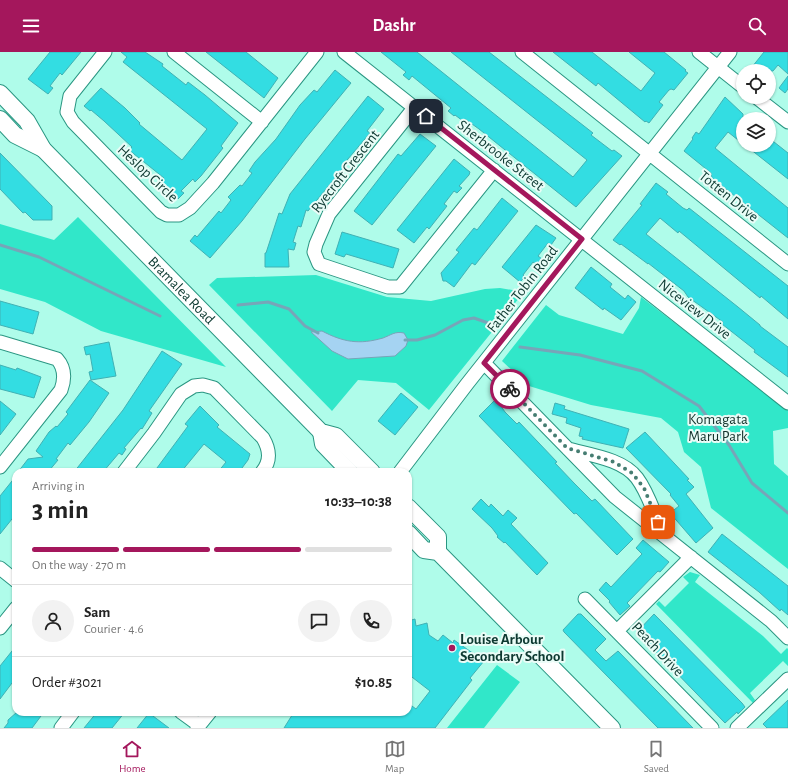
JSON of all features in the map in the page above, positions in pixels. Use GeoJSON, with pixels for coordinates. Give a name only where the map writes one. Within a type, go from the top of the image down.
{"type":"FeatureCollection","features":[{"type":"Feature","properties":{"kind":"main road","name":"Bramalea Road"},"geometry":{"type":"LineString","coordinates":[[0,93],[27,122],[42,149],[321,432],[336,436],[368,468]]}},
{"type":"Feature","properties":{"kind":"main road","name":"Bramalea Road"},"geometry":{"type":"LineString","coordinates":[[0,119],[15,135],[42,149]]}},
{"type":"Feature","properties":{"kind":"main road","name":"Bramalea Road"},"geometry":{"type":"LineString","coordinates":[[321,432],[323,444],[346,468]]}},
{"type":"Feature","properties":{"kind":"main road"},"geometry":{"type":"LineString","coordinates":[[412,511],[438,537],[438,552]]}},
{"type":"Feature","properties":{"kind":"main road"},"geometry":{"type":"LineString","coordinates":[[412,538],[424,550],[438,552],[612,728]]}},
{"type":"Feature","properties":{"kind":"street","name":"Heslop Circle"},"geometry":{"type":"LineString","coordinates":[[105,52],[70,96],[67,112],[73,122],[162,212],[168,215],[179,215],[190,208],[213,183],[317,52]]}},
{"type":"Feature","properties":{"kind":"street"},"geometry":{"type":"LineString","coordinates":[[174,52],[262,122]]}},
{"type":"Feature","properties":{"kind":"street","name":"Sherbrooke Street"},"geometry":{"type":"LineString","coordinates":[[344,52],[582,239]]}},
{"type":"Feature","properties":{"kind":"street","name":"Totten Drive"},"geometry":{"type":"LineString","coordinates":[[522,52],[788,264]]}},
{"type":"Feature","properties":{"kind":"street"},"geometry":{"type":"LineString","coordinates":[[699,52],[736,81]]}},
{"type":"Feature","properties":{"kind":"street","name":"Father Tobin Road"},"geometry":{"type":"LineString","coordinates":[[403,468],[484,363],[730,52]]}},
{"type":"Feature","properties":{"kind":"street"},"geometry":{"type":"LineString","coordinates":[[765,104],[788,122]]}},
{"type":"Feature","properties":{"kind":"street","name":"Ryecroft Crescent"},"geometry":{"type":"LineString","coordinates":[[414,108],[329,214],[314,252],[320,264],[388,287],[400,286],[494,170]]}},
{"type":"Feature","properties":{"kind":"street","name":"Niceview Drive"},"geometry":{"type":"LineString","coordinates":[[582,239],[788,403]]}},
{"type":"Feature","properties":{"kind":"street"},"geometry":{"type":"LineString","coordinates":[[0,342],[57,359],[62,365],[64,377],[61,390],[0,467]]}},
{"type":"Feature","properties":{"kind":"street"},"geometry":{"type":"LineString","coordinates":[[484,363],[615,497],[771,621],[788,638]]}},
{"type":"Feature","properties":{"kind":"street"},"geometry":{"type":"LineString","coordinates":[[127,468],[154,434],[181,394],[194,386],[203,385],[214,388],[263,438],[267,444],[269,455],[269,461],[265,468]]}},
{"type":"Feature","properties":{"kind":"street"},"geometry":{"type":"LineString","coordinates":[[567,448],[614,462],[632,473],[644,488],[664,536]]}},
{"type":"Feature","properties":{"kind":"street","name":"Peach Drive"},"geometry":{"type":"LineString","coordinates":[[691,557],[617,631],[712,728]]}},
{"type":"Feature","properties":{"kind":"street"},"geometry":{"type":"LineString","coordinates":[[0,568],[12,578]]}},
{"type":"Feature","properties":{"kind":"street"},"geometry":{"type":"LineString","coordinates":[[585,599],[617,631]]}},
{"type":"Feature","properties":{"kind":"street"},"geometry":{"type":"LineString","coordinates":[[0,628],[12,613]]}},
{"type":"Feature","properties":{"kind":"street"},"geometry":{"type":"LineString","coordinates":[[737,728],[788,679]]}},
{"type":"Feature","properties":{"kind":"street"},"geometry":{"type":"LineString","coordinates":[[61,728],[70,716]]}},
{"type":"Feature","properties":{"kind":"street"},"geometry":{"type":"LineString","coordinates":[[186,716],[198,727],[207,716]]}},
{"type":"Feature","properties":{"kind":"green space"},"geometry":{"type":"Polygon","coordinates":[[[78,217],[226,367],[101,331],[45,302],[0,289],[0,224],[54,240],[78,217]]]}},
{"type":"Feature","properties":{"kind":"green space"},"geometry":{"type":"Polygon","coordinates":[[[316,275],[387,297],[431,301],[485,289],[500,288],[524,292],[429,410],[396,383],[358,380],[332,411],[209,285],[217,278],[316,275]]]}},
{"type":"Feature","properties":{"kind":"green space","name":"Komagata Maru Park"},"geometry":{"type":"Polygon","coordinates":[[[641,297],[788,410],[788,428],[773,431],[774,464],[788,476],[788,569],[711,508],[701,467],[684,452],[678,432],[661,418],[591,405],[529,386],[502,361],[546,305],[559,315],[623,334],[639,308],[641,297]]]}},
{"type":"Feature","properties":{"kind":"green space"},"geometry":{"type":"Polygon","coordinates":[[[690,572],[700,575],[695,582],[763,636],[781,654],[787,648],[788,649],[788,666],[783,661],[750,693],[755,700],[753,703],[656,604],[659,601],[665,607],[689,583],[683,577],[690,572]]]}},
{"type":"Feature","properties":{"kind":"green space"},"geometry":{"type":"Polygon","coordinates":[[[497,665],[520,682],[484,728],[447,728],[497,665]]]}},
{"type":"Feature","properties":{"kind":"water"},"geometry":{"type":"Polygon","coordinates":[[[322,331],[337,338],[359,342],[383,338],[398,333],[404,333],[408,340],[406,346],[395,356],[348,359],[332,351],[311,332],[322,331]]]}},
{"type":"Feature","properties":{"kind":"building"},"geometry":{"type":"Polygon","coordinates":[[[50,52],[81,52],[62,75],[60,73],[50,86],[53,88],[48,94],[28,79],[50,52]]]}},
{"type":"Feature","properties":{"kind":"building"},"geometry":{"type":"Polygon","coordinates":[[[121,52],[145,52],[163,64],[162,66],[186,85],[188,82],[238,123],[221,146],[223,148],[201,176],[195,182],[193,179],[181,191],[184,193],[178,199],[161,181],[164,178],[129,150],[132,147],[104,121],[84,106],[101,88],[125,108],[140,123],[139,124],[182,160],[207,129],[123,62],[127,57],[121,52]]]}},
{"type":"Feature","properties":{"kind":"building"},"geometry":{"type":"Polygon","coordinates":[[[206,52],[246,52],[278,78],[264,98],[206,52]]]}},
{"type":"Feature","properties":{"kind":"building"},"geometry":{"type":"Polygon","coordinates":[[[381,52],[417,52],[573,177],[587,160],[451,52],[489,52],[593,133],[591,135],[612,151],[614,150],[622,156],[576,207],[479,129],[465,119],[463,121],[455,115],[454,116],[448,111],[451,108],[412,76],[409,80],[403,75],[406,72],[381,52]]]}},
{"type":"Feature","properties":{"kind":"building"},"geometry":{"type":"Polygon","coordinates":[[[553,52],[592,52],[641,91],[655,73],[629,52],[664,52],[688,73],[674,90],[669,90],[659,102],[663,105],[649,123],[646,121],[645,122],[598,83],[596,86],[553,52]]]}},
{"type":"Feature","properties":{"kind":"building"},"geometry":{"type":"Polygon","coordinates":[[[764,52],[788,52],[788,74],[778,65],[776,67],[776,64],[754,64],[764,52]]]}},
{"type":"Feature","properties":{"kind":"building"},"geometry":{"type":"Polygon","coordinates":[[[335,70],[351,83],[305,139],[242,221],[210,258],[190,241],[195,235],[197,237],[219,211],[221,213],[231,200],[228,197],[240,185],[242,186],[252,173],[249,171],[255,162],[276,139],[300,105],[314,90],[317,92],[335,70]]]}},
{"type":"Feature","properties":{"kind":"building"},"geometry":{"type":"Polygon","coordinates":[[[788,76],[788,89],[785,93],[779,88],[788,76]]]}},
{"type":"Feature","properties":{"kind":"building"},"geometry":{"type":"Polygon","coordinates":[[[368,96],[384,109],[367,131],[370,133],[342,166],[344,167],[308,211],[306,210],[301,227],[298,226],[293,242],[296,243],[294,250],[288,249],[289,267],[265,267],[265,253],[279,213],[282,214],[290,194],[368,96]]]}},
{"type":"Feature","properties":{"kind":"building"},"geometry":{"type":"Polygon","coordinates":[[[725,97],[741,112],[736,112],[736,138],[728,132],[715,148],[788,208],[788,238],[712,178],[711,173],[684,151],[693,139],[692,138],[696,132],[699,134],[725,97]]]}},
{"type":"Feature","properties":{"kind":"building"},"geometry":{"type":"Polygon","coordinates":[[[420,134],[436,146],[372,225],[354,211],[398,154],[401,156],[420,134]]]}},
{"type":"Feature","properties":{"kind":"building"},"geometry":{"type":"Polygon","coordinates":[[[776,144],[788,153],[788,179],[754,152],[776,152],[776,144]]]}},
{"type":"Feature","properties":{"kind":"building"},"geometry":{"type":"Polygon","coordinates":[[[0,153],[52,206],[52,220],[33,220],[25,212],[23,213],[0,189],[0,153]]]}},
{"type":"Feature","properties":{"kind":"building"},"geometry":{"type":"Polygon","coordinates":[[[454,159],[470,172],[469,175],[459,186],[462,188],[457,193],[454,191],[444,204],[447,206],[429,229],[427,227],[414,243],[397,230],[454,159]]]}},
{"type":"Feature","properties":{"kind":"building"},"geometry":{"type":"Polygon","coordinates":[[[656,183],[668,192],[666,194],[683,208],[687,210],[689,208],[788,286],[788,319],[761,296],[760,298],[679,231],[678,233],[660,218],[646,234],[788,347],[788,377],[754,352],[755,350],[722,324],[723,322],[688,297],[684,291],[648,263],[613,240],[642,205],[640,204],[656,183]]]}},
{"type":"Feature","properties":{"kind":"building"},"geometry":{"type":"Polygon","coordinates":[[[502,198],[518,211],[475,265],[472,263],[454,287],[446,281],[443,281],[441,273],[459,252],[456,250],[474,228],[477,230],[502,198]]]}},
{"type":"Feature","properties":{"kind":"building"},"geometry":{"type":"Polygon","coordinates":[[[536,225],[556,238],[551,245],[548,243],[538,256],[542,259],[537,265],[533,262],[523,275],[525,277],[520,282],[502,267],[536,225]]]}},
{"type":"Feature","properties":{"kind":"building"},"geometry":{"type":"Polygon","coordinates":[[[342,232],[399,249],[393,268],[346,254],[344,257],[335,254],[342,232]]]}},
{"type":"Feature","properties":{"kind":"building"},"geometry":{"type":"Polygon","coordinates":[[[591,267],[612,284],[610,287],[625,299],[628,295],[636,302],[621,320],[604,308],[603,310],[575,288],[591,267]]]}},
{"type":"Feature","properties":{"kind":"building"},"geometry":{"type":"Polygon","coordinates":[[[0,301],[39,312],[33,334],[0,325],[0,301]]]}},
{"type":"Feature","properties":{"kind":"building"},"geometry":{"type":"Polygon","coordinates":[[[109,342],[116,376],[91,380],[89,372],[93,371],[90,354],[86,355],[84,347],[109,342]]]}},
{"type":"Feature","properties":{"kind":"building"},"geometry":{"type":"Polygon","coordinates":[[[162,351],[182,364],[149,411],[152,413],[142,429],[141,428],[124,448],[126,449],[122,455],[119,453],[106,468],[77,468],[123,410],[162,351]]]}},
{"type":"Feature","properties":{"kind":"building"},"geometry":{"type":"Polygon","coordinates":[[[0,365],[16,370],[17,368],[41,377],[34,398],[0,389],[0,365]]]}},
{"type":"Feature","properties":{"kind":"building"},"geometry":{"type":"Polygon","coordinates":[[[90,380],[109,393],[89,422],[70,445],[68,443],[51,468],[21,468],[28,459],[43,457],[36,451],[49,432],[56,426],[57,427],[68,414],[66,412],[90,380]]]}},
{"type":"Feature","properties":{"kind":"building"},"geometry":{"type":"Polygon","coordinates":[[[401,393],[418,407],[395,435],[378,421],[401,393]]]}},
{"type":"Feature","properties":{"kind":"building"},"geometry":{"type":"Polygon","coordinates":[[[496,399],[505,412],[517,424],[519,422],[557,462],[555,463],[574,483],[592,501],[595,499],[633,539],[617,555],[576,513],[574,514],[479,416],[496,399]]]}},
{"type":"Feature","properties":{"kind":"building"},"geometry":{"type":"Polygon","coordinates":[[[0,401],[16,414],[0,435],[0,401]]]}},
{"type":"Feature","properties":{"kind":"building"},"geometry":{"type":"Polygon","coordinates":[[[555,403],[565,406],[564,409],[629,429],[623,448],[582,439],[583,437],[579,436],[581,428],[566,423],[567,418],[552,414],[555,403]]]}},
{"type":"Feature","properties":{"kind":"building"},"geometry":{"type":"Polygon","coordinates":[[[200,406],[219,425],[217,427],[250,454],[248,460],[242,468],[221,468],[226,462],[204,444],[184,468],[157,468],[188,426],[185,424],[200,406]]]}},
{"type":"Feature","properties":{"kind":"building"},"geometry":{"type":"Polygon","coordinates":[[[645,432],[689,479],[687,480],[694,487],[686,494],[713,528],[696,543],[670,513],[679,506],[670,495],[671,494],[626,448],[645,432]]]}},
{"type":"Feature","properties":{"kind":"building"},"geometry":{"type":"Polygon","coordinates":[[[12,481],[12,519],[0,534],[0,496],[12,481]]]}},
{"type":"Feature","properties":{"kind":"building"},"geometry":{"type":"Polygon","coordinates":[[[481,499],[489,507],[491,504],[503,516],[508,510],[517,518],[511,524],[548,563],[537,575],[505,542],[504,543],[497,537],[498,536],[492,528],[472,509],[481,499]]]}},
{"type":"Feature","properties":{"kind":"building"},"geometry":{"type":"Polygon","coordinates":[[[722,534],[788,586],[788,615],[781,609],[780,611],[759,592],[708,552],[722,534]]]}},
{"type":"Feature","properties":{"kind":"building"},"geometry":{"type":"Polygon","coordinates":[[[643,540],[669,562],[660,572],[658,571],[627,603],[630,606],[620,615],[609,602],[610,601],[599,590],[606,582],[611,587],[642,554],[636,548],[643,540]]]}},
{"type":"Feature","properties":{"kind":"building"},"geometry":{"type":"Polygon","coordinates":[[[578,614],[581,614],[606,639],[595,650],[606,661],[618,651],[693,728],[658,728],[564,632],[563,630],[578,614]]]}},
{"type":"Feature","properties":{"kind":"building"},"geometry":{"type":"Polygon","coordinates":[[[654,614],[742,703],[745,707],[738,714],[737,712],[725,723],[637,632],[654,614]]]}},
{"type":"Feature","properties":{"kind":"building"},"geometry":{"type":"Polygon","coordinates":[[[415,619],[416,626],[427,623],[429,635],[438,641],[443,635],[453,643],[454,640],[484,661],[470,678],[472,680],[435,728],[284,728],[292,716],[412,716],[412,706],[416,709],[430,691],[412,677],[412,620],[415,619]]]}},
{"type":"Feature","properties":{"kind":"building"},"geometry":{"type":"Polygon","coordinates":[[[12,651],[12,683],[0,699],[0,666],[12,651]]]}},
{"type":"Feature","properties":{"kind":"building"},"geometry":{"type":"Polygon","coordinates":[[[788,700],[788,728],[767,728],[763,724],[788,700]]]}},
{"type":"Feature","properties":{"kind":"building"},"geometry":{"type":"Polygon","coordinates":[[[12,716],[41,716],[32,728],[4,728],[8,723],[8,720],[12,716]]]}},
{"type":"Feature","properties":{"kind":"building"},"geometry":{"type":"Polygon","coordinates":[[[94,716],[122,716],[112,728],[84,728],[94,716]]]}},
{"type":"Feature","properties":{"kind":"building"},"geometry":{"type":"Polygon","coordinates":[[[147,716],[153,716],[169,728],[137,728],[147,716]]]}},
{"type":"Feature","properties":{"kind":"waterway"},"geometry":{"type":"LineString","coordinates":[[0,245],[39,257],[160,316]]}},
{"type":"Feature","properties":{"kind":"waterway"},"geometry":{"type":"LineString","coordinates":[[238,305],[268,302],[289,309],[305,326],[318,333]]}},
{"type":"Feature","properties":{"kind":"waterway"},"geometry":{"type":"LineString","coordinates":[[405,340],[417,340],[435,335],[463,320],[474,318],[491,324]]}},
{"type":"Feature","properties":{"kind":"waterway"},"geometry":{"type":"LineString","coordinates":[[520,347],[580,355],[642,371],[699,406],[729,445],[752,483],[788,513]]}},
{"type":"Feature","properties":{"kind":"way so far"},"geometry":{"type":"LineString","coordinates":[[510,389],[542,424],[567,448],[614,462],[632,473],[644,488],[658,522]]}},
{"type":"Feature","properties":{"kind":"place","name":"Louise Arbour Secondary School"},"geometry":{"type":"Point","coordinates":[452,648]}},
{"type":"Feature","properties":{"kind":"route"},"geometry":{"type":"LineString","coordinates":[[426,116],[582,239],[484,363],[510,389]]}}]}
